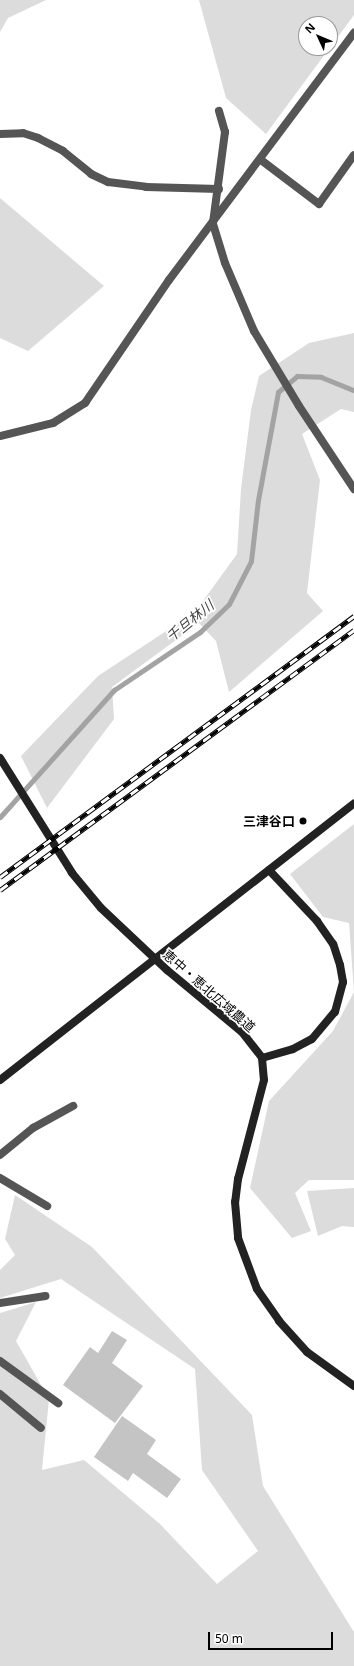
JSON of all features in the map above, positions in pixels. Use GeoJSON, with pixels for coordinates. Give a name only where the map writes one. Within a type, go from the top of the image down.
{"type":"FeatureCollection","features":[{"type":"Feature","properties":{"kind":"street"},"geometry":{"type":"LineString","coordinates":[[0,436],[53,423],[85,403],[169,280],[261,160],[354,33]]}},
{"type":"Feature","properties":{"kind":"street"},"geometry":{"type":"LineString","coordinates":[[219,111],[225,132],[219,188],[213,224],[225,263],[254,331],[299,406],[354,489]]}},
{"type":"Feature","properties":{"kind":"street"},"geometry":{"type":"LineString","coordinates":[[0,134],[23,133],[38,138],[63,151],[91,174],[108,182],[146,187],[219,188]]}},
{"type":"Feature","properties":{"kind":"street"},"geometry":{"type":"LineString","coordinates":[[261,160],[319,204],[354,155]]}},
{"type":"Feature","properties":{"kind":"street","name":"恵中・恵北広域農道"},"geometry":{"type":"LineString","coordinates":[[0,758],[72,873],[101,908],[167,970],[242,1032],[262,1058]]}},
{"type":"Feature","properties":{"kind":"street"},"geometry":{"type":"LineString","coordinates":[[0,1080],[354,803]]}},
{"type":"Feature","properties":{"kind":"street"},"geometry":{"type":"LineString","coordinates":[[269,870],[318,922],[333,944],[340,965],[343,982],[335,1012],[312,1039],[293,1049],[262,1058],[264,1080],[238,1179],[235,1202],[238,1238],[257,1289],[279,1321],[307,1352],[354,1386]]}},
{"type":"Feature","properties":{"kind":"street"},"geometry":{"type":"LineString","coordinates":[[0,1156],[33,1128],[73,1106]]}},
{"type":"Feature","properties":{"kind":"street"},"geometry":{"type":"LineString","coordinates":[[0,1178],[46,1206]]}},
{"type":"Feature","properties":{"kind":"street"},"geometry":{"type":"LineString","coordinates":[[0,1303],[45,1296]]}},
{"type":"Feature","properties":{"kind":"street"},"geometry":{"type":"LineString","coordinates":[[0,1361],[58,1402]]}},
{"type":"Feature","properties":{"kind":"street"},"geometry":{"type":"LineString","coordinates":[[0,1394],[41,1428]]}},
{"type":"Feature","properties":{"kind":"shaded area"},"geometry":{"type":"Polygon","coordinates":[[[0,0],[46,0],[8,18],[0,32],[0,0]]]}},
{"type":"Feature","properties":{"kind":"shaded area"},"geometry":{"type":"Polygon","coordinates":[[[199,0],[354,0],[354,15],[338,36],[338,16],[298,16],[298,56],[324,56],[266,134],[226,98],[199,0]]]}},
{"type":"Feature","properties":{"kind":"shaded area"},"geometry":{"type":"Polygon","coordinates":[[[0,198],[104,286],[28,351],[0,338],[0,198]]]}},
{"type":"Feature","properties":{"kind":"shaded area"},"geometry":{"type":"Polygon","coordinates":[[[354,333],[354,412],[341,409],[302,434],[320,480],[307,593],[323,611],[229,692],[216,641],[199,623],[112,687],[114,719],[47,808],[21,756],[98,676],[195,612],[237,554],[241,489],[251,410],[259,376],[309,343],[354,333]]]}},
{"type":"Feature","properties":{"kind":"shaded area"},"geometry":{"type":"Polygon","coordinates":[[[354,824],[354,992],[349,923],[323,917],[290,874],[354,824]]]}},
{"type":"Feature","properties":{"kind":"shaded area"},"geometry":{"type":"Polygon","coordinates":[[[354,992],[354,1180],[309,1180],[295,1193],[311,1231],[292,1238],[250,1188],[269,1101],[333,1031],[354,992]]]}},
{"type":"Feature","properties":{"kind":"shaded area"},"geometry":{"type":"Polygon","coordinates":[[[354,1188],[354,1227],[342,1226],[318,1236],[307,1191],[354,1188]]]}},
{"type":"Feature","properties":{"kind":"shaded area"},"geometry":{"type":"Polygon","coordinates":[[[15,1195],[92,1247],[252,1415],[263,1486],[354,1632],[354,1666],[0,1666],[0,1313],[36,1302],[16,1341],[49,1399],[42,1470],[84,1460],[160,1524],[217,1584],[258,1551],[202,1470],[195,1369],[61,1279],[0,1298],[0,1270],[15,1255],[5,1239],[15,1195]]]}},
{"type":"Feature","properties":{"kind":"building"},"geometry":{"type":"Polygon","coordinates":[[[112,1331],[127,1340],[112,1363],[143,1386],[115,1423],[63,1385],[90,1347],[98,1353],[112,1331]]]}},
{"type":"Feature","properties":{"kind":"building"},"geometry":{"type":"Polygon","coordinates":[[[122,1416],[156,1440],[147,1454],[181,1479],[167,1498],[133,1473],[128,1481],[94,1457],[122,1416]]]}},
{"type":"Feature","properties":{"kind":"waterway","name":"千旦林川"},"geometry":{"type":"LineString","coordinates":[[0,817],[114,690],[200,632],[229,604],[251,561],[258,500],[278,392],[297,376],[321,377],[354,390]]}},
{"type":"Feature","properties":{"kind":"railway"},"geometry":{"type":"LineString","coordinates":[[0,877],[354,616]]}},
{"type":"Feature","properties":{"kind":"railway"},"geometry":{"type":"LineString","coordinates":[[0,890],[354,630]]}},
{"type":"Feature","properties":{"kind":"place","name":"三津谷口"},"geometry":{"type":"Point","coordinates":[303,821]}}]}
